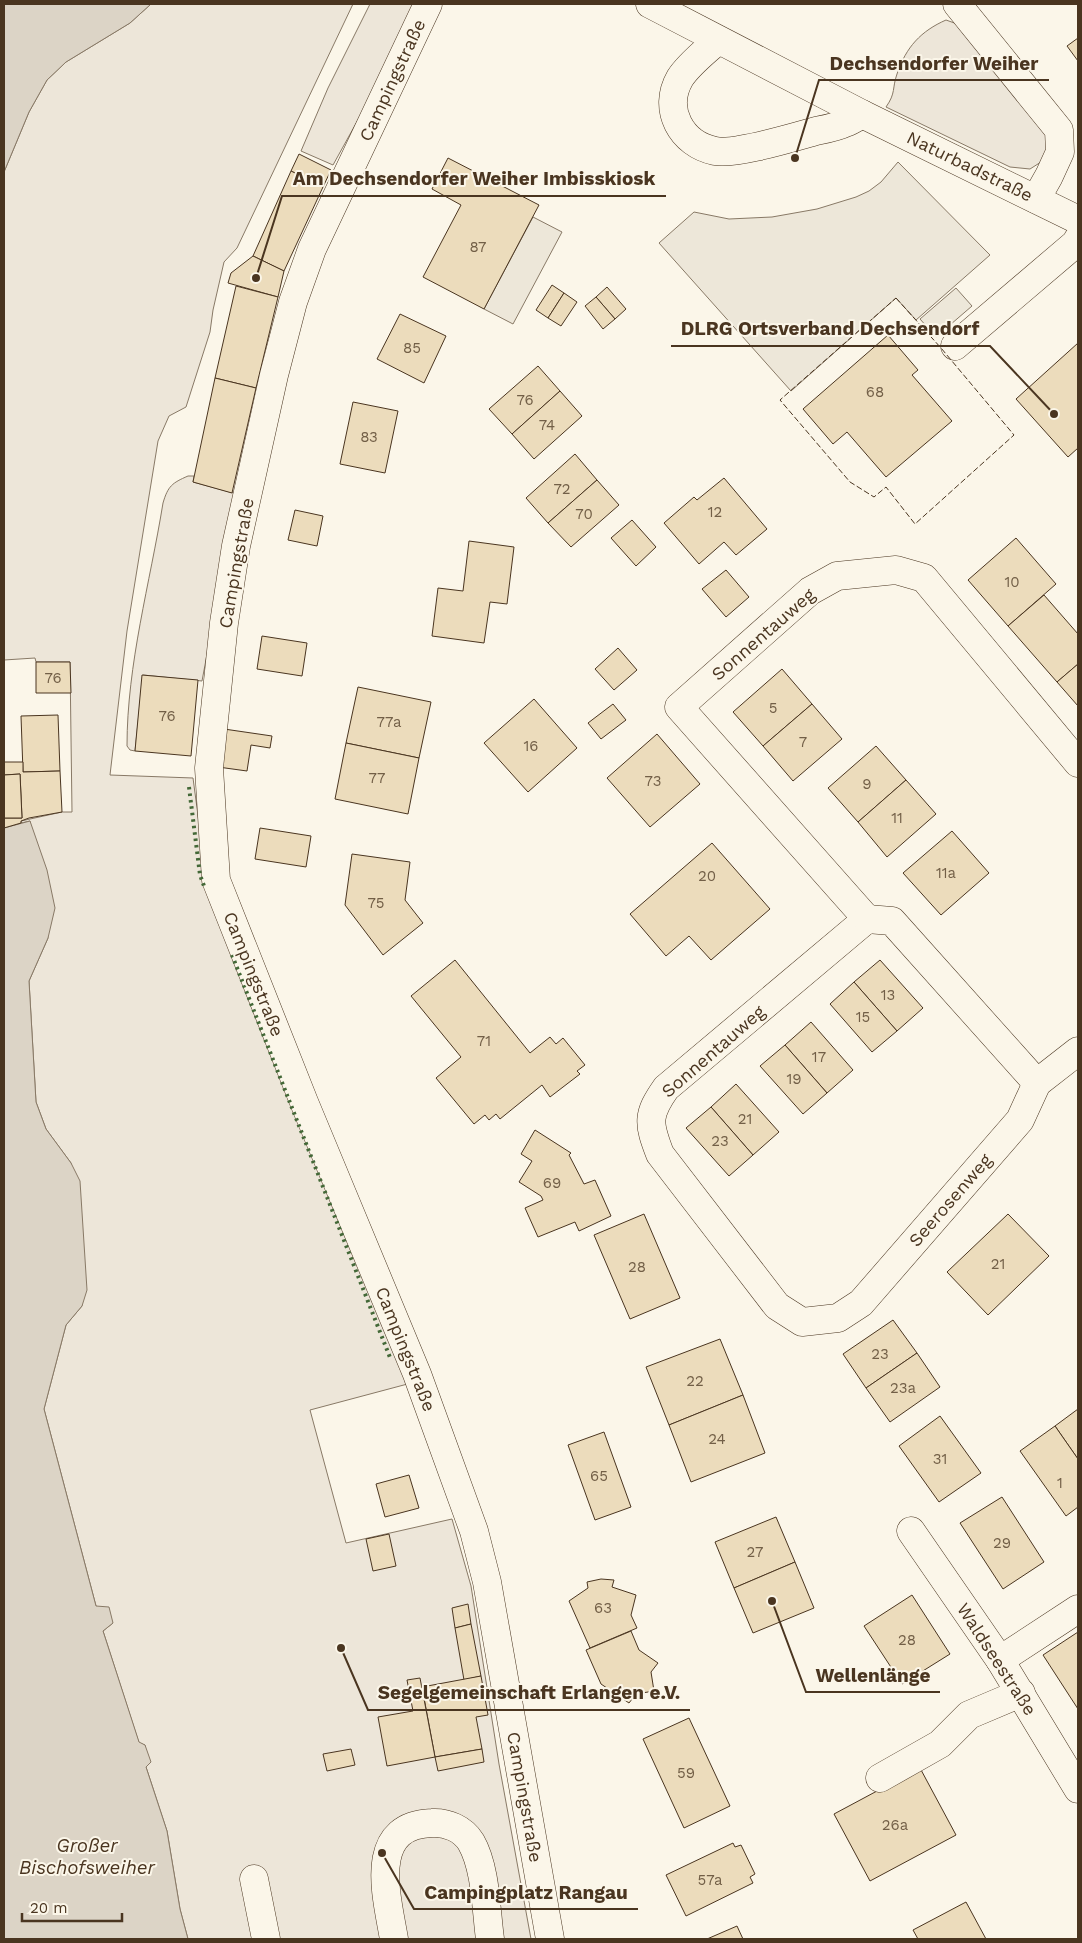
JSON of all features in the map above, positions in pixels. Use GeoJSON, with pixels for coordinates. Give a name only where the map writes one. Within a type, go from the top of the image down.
{"type":"FeatureCollection","features":[{"type":"Feature","properties":{"kind":"street","name":"Campingstraße"},"geometry":{"type":"LineString","coordinates":[[428,4],[312,249],[293,302],[274,375],[236,546],[224,623],[209,768],[216,880],[304,1102],[417,1374],[474,1531],[487,1582],[550,1939]]}},
{"type":"Feature","properties":{"kind":"street","name":"Naturbadstraße"},"geometry":{"type":"LineString","coordinates":[[650,4],[862,114],[1078,220]]}},
{"type":"Feature","properties":{"kind":"street"},"geometry":{"type":"LineString","coordinates":[[957,4],[1059,130],[1060,152],[1050,176],[1036,199]]}},
{"type":"Feature","properties":{"kind":"street"},"geometry":{"type":"LineString","coordinates":[[718,40],[685,73],[674,94],[673,108],[680,129],[690,140],[700,146],[716,151],[744,149],[844,124],[862,114]]}},
{"type":"Feature","properties":{"kind":"street"},"geometry":{"type":"LineString","coordinates":[[955,346],[1076,244],[1078,239]]}},
{"type":"Feature","properties":{"kind":"street","name":"Sonnentauweg"},"geometry":{"type":"LineString","coordinates":[[802,1322],[777,1306],[660,1154],[651,1129],[653,1106],[666,1088],[867,919],[679,707],[810,591],[837,576],[896,570],[924,578],[1078,764]]}},
{"type":"Feature","properties":{"kind":"street"},"geometry":{"type":"LineString","coordinates":[[867,919],[892,921],[1037,1083]]}},
{"type":"Feature","properties":{"kind":"street","name":"Seerosenweg"},"geometry":{"type":"LineString","coordinates":[[802,1322],[838,1318],[861,1303],[1020,1120],[1037,1083],[1078,1051]]}},
{"type":"Feature","properties":{"kind":"street","name":"Waldseestraße"},"geometry":{"type":"LineString","coordinates":[[911,1531],[1000,1660],[1078,1788]]}},
{"type":"Feature","properties":{"kind":"street"},"geometry":{"type":"LineString","coordinates":[[1000,1660],[1078,1609]]}},
{"type":"Feature","properties":{"kind":"street"},"geometry":{"type":"LineString","coordinates":[[880,1778],[940,1744],[969,1715],[1021,1694]]}},
{"type":"Feature","properties":{"kind":"street"},"geometry":{"type":"LineString","coordinates":[[394,1939],[385,1884],[387,1853],[393,1841],[400,1834],[424,1823],[452,1825],[463,1832],[471,1842],[480,1864],[490,1939]]}},
{"type":"Feature","properties":{"kind":"street"},"geometry":{"type":"LineString","coordinates":[[254,1879],[266,1939]]}},
{"type":"Feature","properties":{"kind":"shaded area"},"geometry":{"type":"Polygon","coordinates":[[[151,4],[353,4],[237,248],[224,262],[210,332],[186,407],[169,416],[158,441],[127,631],[110,775],[193,778],[205,868],[415,1382],[310,1410],[346,1543],[452,1519],[471,1586],[499,1764],[531,1939],[188,1939],[180,1909],[167,1831],[146,1767],[145,1745],[139,1743],[103,1631],[113,1623],[96,1606],[44,1409],[66,1325],[82,1306],[71,1163],[46,1129],[36,1102],[29,981],[48,938],[30,821],[21,823],[21,821],[62,812],[72,812],[70,662],[36,662],[35,658],[4,660],[4,172],[29,112],[47,80],[66,62],[130,23],[151,4]]]}},
{"type":"Feature","properties":{"kind":"shaded area"},"geometry":{"type":"Polygon","coordinates":[[[370,4],[422,4],[333,165],[301,151],[328,88],[370,4]]]}},
{"type":"Feature","properties":{"kind":"shaded area"},"geometry":{"type":"Polygon","coordinates":[[[946,20],[960,25],[1043,126],[1049,145],[1041,162],[1030,169],[1010,167],[886,107],[893,94],[901,64],[910,48],[929,29],[946,20]]]}},
{"type":"Feature","properties":{"kind":"shaded area"},"geometry":{"type":"Polygon","coordinates":[[[898,162],[990,255],[916,320],[896,298],[791,391],[659,243],[694,212],[729,219],[772,217],[817,209],[856,197],[869,191],[881,182],[898,162]]]}},
{"type":"Feature","properties":{"kind":"shaded area"},"geometry":{"type":"Polygon","coordinates":[[[533,217],[562,232],[513,324],[484,309],[533,217]]]}},
{"type":"Feature","properties":{"kind":"shaded area"},"geometry":{"type":"Polygon","coordinates":[[[956,288],[972,306],[936,337],[920,319],[956,288]]]}},
{"type":"Feature","properties":{"kind":"shaded area"},"geometry":{"type":"Polygon","coordinates":[[[188,476],[194,476],[193,482],[237,494],[202,681],[143,675],[135,751],[130,750],[127,746],[128,715],[135,654],[163,503],[171,486],[188,476]]]}},
{"type":"Feature","properties":{"kind":"water"},"geometry":{"type":"Polygon","coordinates":[[[4,4],[151,4],[130,23],[66,62],[47,80],[29,112],[4,172],[4,4]]]}},
{"type":"Feature","properties":{"kind":"water","name":"Großer Bischofsweiher"},"geometry":{"type":"Polygon","coordinates":[[[30,821],[47,870],[55,908],[48,938],[29,981],[36,1102],[46,1129],[71,1163],[80,1181],[87,1290],[82,1306],[66,1325],[44,1409],[96,1606],[109,1607],[113,1623],[103,1631],[139,1742],[145,1745],[151,1762],[146,1767],[167,1831],[180,1909],[188,1939],[4,1939],[4,828],[30,821]]]}},
{"type":"Feature","properties":{"kind":"building"},"geometry":{"type":"Polygon","coordinates":[[[1078,38],[1078,61],[1067,46],[1078,38]]]}},
{"type":"Feature","properties":{"kind":"building"},"geometry":{"type":"Polygon","coordinates":[[[299,154],[331,170],[323,187],[291,171],[299,154]]]}},
{"type":"Feature","properties":{"kind":"building"},"geometry":{"type":"Polygon","coordinates":[[[448,158],[539,205],[484,309],[423,277],[461,205],[432,189],[448,158]]]}},
{"type":"Feature","properties":{"kind":"building"},"geometry":{"type":"Polygon","coordinates":[[[291,171],[323,187],[284,271],[253,256],[291,171]]]}},
{"type":"Feature","properties":{"kind":"building"},"geometry":{"type":"Polygon","coordinates":[[[253,256],[284,271],[278,297],[228,283],[231,273],[253,256]]]}},
{"type":"Feature","properties":{"kind":"building"},"geometry":{"type":"Polygon","coordinates":[[[552,285],[564,293],[548,318],[536,310],[552,285]]]}},
{"type":"Feature","properties":{"kind":"building"},"geometry":{"type":"Polygon","coordinates":[[[236,286],[278,297],[256,388],[215,378],[236,286]]]}},
{"type":"Feature","properties":{"kind":"building"},"geometry":{"type":"Polygon","coordinates":[[[607,287],[626,309],[615,319],[596,297],[607,287]]]}},
{"type":"Feature","properties":{"kind":"building"},"geometry":{"type":"Polygon","coordinates":[[[564,293],[577,302],[561,326],[548,318],[564,293]]]}},
{"type":"Feature","properties":{"kind":"building"},"geometry":{"type":"Polygon","coordinates":[[[596,297],[615,319],[603,329],[585,306],[596,297]]]}},
{"type":"Feature","properties":{"kind":"building"},"geometry":{"type":"Polygon","coordinates":[[[400,314],[446,336],[424,383],[377,359],[400,314]]]}},
{"type":"Feature","properties":{"kind":"building"},"geometry":{"type":"Polygon","coordinates":[[[888,335],[918,370],[912,375],[952,421],[886,477],[847,432],[833,444],[803,409],[888,335]]]}},
{"type":"Feature","properties":{"kind":"building"},"geometry":{"type":"Polygon","coordinates":[[[1078,343],[1078,448],[1068,457],[1016,399],[1078,343]]]}},
{"type":"Feature","properties":{"kind":"building"},"geometry":{"type":"Polygon","coordinates":[[[538,366],[560,391],[512,434],[489,409],[538,366]]]}},
{"type":"Feature","properties":{"kind":"building"},"geometry":{"type":"Polygon","coordinates":[[[215,378],[256,388],[232,493],[193,482],[215,378]]]}},
{"type":"Feature","properties":{"kind":"building"},"geometry":{"type":"Polygon","coordinates":[[[560,391],[582,416],[534,459],[512,434],[560,391]]]}},
{"type":"Feature","properties":{"kind":"building"},"geometry":{"type":"Polygon","coordinates":[[[353,402],[398,411],[385,473],[340,464],[353,402]]]}},
{"type":"Feature","properties":{"kind":"building"},"geometry":{"type":"Polygon","coordinates":[[[575,454],[597,480],[548,523],[526,498],[575,454]]]}},
{"type":"Feature","properties":{"kind":"building"},"geometry":{"type":"Polygon","coordinates":[[[724,478],[767,529],[736,555],[724,542],[699,564],[664,523],[694,497],[697,500],[724,478]]]}},
{"type":"Feature","properties":{"kind":"building"},"geometry":{"type":"Polygon","coordinates":[[[597,480],[619,505],[571,547],[548,523],[597,480]]]}},
{"type":"Feature","properties":{"kind":"building"},"geometry":{"type":"Polygon","coordinates":[[[295,510],[323,516],[317,546],[288,540],[295,510]]]}},
{"type":"Feature","properties":{"kind":"building"},"geometry":{"type":"Polygon","coordinates":[[[632,520],[656,547],[636,566],[611,538],[632,520]]]}},
{"type":"Feature","properties":{"kind":"building"},"geometry":{"type":"Polygon","coordinates":[[[1016,538],[1056,584],[1008,626],[968,580],[1016,538]]]}},
{"type":"Feature","properties":{"kind":"building"},"geometry":{"type":"Polygon","coordinates":[[[469,541],[514,547],[507,604],[490,602],[484,643],[432,636],[438,588],[463,591],[469,541]]]}},
{"type":"Feature","properties":{"kind":"building"},"geometry":{"type":"Polygon","coordinates":[[[726,570],[749,597],[726,617],[702,589],[726,570]]]}},
{"type":"Feature","properties":{"kind":"building"},"geometry":{"type":"Polygon","coordinates":[[[1044,595],[1078,634],[1078,664],[1057,682],[1008,626],[1044,595]]]}},
{"type":"Feature","properties":{"kind":"building"},"geometry":{"type":"Polygon","coordinates":[[[262,636],[307,643],[302,676],[257,669],[262,636]]]}},
{"type":"Feature","properties":{"kind":"building"},"geometry":{"type":"Polygon","coordinates":[[[618,648],[637,670],[614,690],[595,669],[618,648]]]}},
{"type":"Feature","properties":{"kind":"building"},"geometry":{"type":"Polygon","coordinates":[[[36,662],[70,662],[71,693],[36,693],[36,662]]]}},
{"type":"Feature","properties":{"kind":"building"},"geometry":{"type":"Polygon","coordinates":[[[1078,664],[1078,706],[1057,682],[1078,664]]]}},
{"type":"Feature","properties":{"kind":"building"},"geometry":{"type":"Polygon","coordinates":[[[782,669],[812,704],[763,746],[733,712],[782,669]]]}},
{"type":"Feature","properties":{"kind":"building"},"geometry":{"type":"Polygon","coordinates":[[[142,675],[198,680],[191,756],[135,751],[142,675]]]}},
{"type":"Feature","properties":{"kind":"building"},"geometry":{"type":"Polygon","coordinates":[[[358,687],[431,702],[419,758],[346,743],[358,687]]]}},
{"type":"Feature","properties":{"kind":"building"},"geometry":{"type":"Polygon","coordinates":[[[534,699],[577,748],[528,792],[484,743],[534,699]]]}},
{"type":"Feature","properties":{"kind":"building"},"geometry":{"type":"Polygon","coordinates":[[[613,704],[626,720],[601,739],[588,723],[613,704]]]}},
{"type":"Feature","properties":{"kind":"building"},"geometry":{"type":"Polygon","coordinates":[[[812,704],[842,739],[793,781],[763,746],[812,704]]]}},
{"type":"Feature","properties":{"kind":"building"},"geometry":{"type":"Polygon","coordinates":[[[58,715],[60,771],[23,772],[21,716],[58,715]]]}},
{"type":"Feature","properties":{"kind":"building"},"geometry":{"type":"Polygon","coordinates":[[[224,729],[272,736],[270,748],[251,745],[247,771],[218,767],[224,729]]]}},
{"type":"Feature","properties":{"kind":"building"},"geometry":{"type":"Polygon","coordinates":[[[657,734],[700,784],[650,827],[607,778],[657,734]]]}},
{"type":"Feature","properties":{"kind":"building"},"geometry":{"type":"Polygon","coordinates":[[[346,743],[419,758],[408,814],[335,799],[346,743]]]}},
{"type":"Feature","properties":{"kind":"building"},"geometry":{"type":"Polygon","coordinates":[[[876,746],[906,780],[858,822],[828,788],[876,746]]]}},
{"type":"Feature","properties":{"kind":"building"},"geometry":{"type":"Polygon","coordinates":[[[4,762],[23,762],[23,772],[60,771],[62,812],[29,818],[21,821],[21,823],[4,828],[4,818],[22,818],[20,774],[4,775],[4,762]]]}},
{"type":"Feature","properties":{"kind":"building"},"geometry":{"type":"Polygon","coordinates":[[[20,774],[22,818],[4,818],[4,775],[20,774]]]}},
{"type":"Feature","properties":{"kind":"building"},"geometry":{"type":"Polygon","coordinates":[[[906,780],[936,814],[887,857],[858,822],[906,780]]]}},
{"type":"Feature","properties":{"kind":"building"},"geometry":{"type":"Polygon","coordinates":[[[260,828],[311,836],[306,867],[255,859],[260,828]]]}},
{"type":"Feature","properties":{"kind":"building"},"geometry":{"type":"Polygon","coordinates":[[[952,831],[989,873],[941,915],[903,873],[952,831]]]}},
{"type":"Feature","properties":{"kind":"building"},"geometry":{"type":"Polygon","coordinates":[[[712,843],[770,909],[711,960],[689,936],[666,956],[630,914],[712,843]]]}},
{"type":"Feature","properties":{"kind":"building"},"geometry":{"type":"Polygon","coordinates":[[[352,854],[410,862],[405,900],[423,923],[383,955],[345,905],[352,854]]]}},
{"type":"Feature","properties":{"kind":"building"},"geometry":{"type":"Polygon","coordinates":[[[455,960],[530,1053],[550,1037],[556,1044],[563,1038],[585,1065],[577,1071],[580,1074],[550,1097],[542,1085],[500,1119],[496,1114],[489,1120],[485,1115],[474,1124],[436,1078],[461,1057],[411,996],[455,960]]]}},
{"type":"Feature","properties":{"kind":"building"},"geometry":{"type":"Polygon","coordinates":[[[880,960],[923,1008],[897,1031],[854,982],[880,960]]]}},
{"type":"Feature","properties":{"kind":"building"},"geometry":{"type":"Polygon","coordinates":[[[854,982],[897,1031],[872,1052],[830,1004],[854,982]]]}},
{"type":"Feature","properties":{"kind":"building"},"geometry":{"type":"Polygon","coordinates":[[[811,1022],[853,1070],[827,1093],[785,1045],[811,1022]]]}},
{"type":"Feature","properties":{"kind":"building"},"geometry":{"type":"Polygon","coordinates":[[[785,1045],[827,1093],[803,1114],[760,1066],[785,1045]]]}},
{"type":"Feature","properties":{"kind":"building"},"geometry":{"type":"Polygon","coordinates":[[[736,1084],[779,1132],[753,1155],[711,1107],[736,1084]]]}},
{"type":"Feature","properties":{"kind":"building"},"geometry":{"type":"Polygon","coordinates":[[[711,1107],[753,1155],[729,1176],[686,1128],[711,1107]]]}},
{"type":"Feature","properties":{"kind":"building"},"geometry":{"type":"Polygon","coordinates":[[[535,1130],[571,1153],[569,1155],[584,1184],[595,1180],[611,1216],[579,1231],[575,1222],[538,1237],[525,1208],[543,1200],[541,1196],[519,1182],[532,1161],[521,1154],[535,1130]]]}},
{"type":"Feature","properties":{"kind":"building"},"geometry":{"type":"Polygon","coordinates":[[[644,1214],[680,1298],[630,1319],[594,1235],[644,1214]]]}},
{"type":"Feature","properties":{"kind":"building"},"geometry":{"type":"Polygon","coordinates":[[[1008,1214],[1049,1256],[988,1315],[947,1272],[1008,1214]]]}},
{"type":"Feature","properties":{"kind":"building"},"geometry":{"type":"Polygon","coordinates":[[[893,1320],[917,1353],[866,1388],[843,1354],[893,1320]]]}},
{"type":"Feature","properties":{"kind":"building"},"geometry":{"type":"Polygon","coordinates":[[[720,1339],[743,1395],[669,1425],[646,1367],[720,1339]]]}},
{"type":"Feature","properties":{"kind":"building"},"geometry":{"type":"Polygon","coordinates":[[[917,1353],[940,1387],[890,1422],[866,1388],[917,1353]]]}},
{"type":"Feature","properties":{"kind":"building"},"geometry":{"type":"Polygon","coordinates":[[[743,1395],[765,1453],[691,1482],[669,1425],[743,1395]]]}},
{"type":"Feature","properties":{"kind":"building"},"geometry":{"type":"Polygon","coordinates":[[[1078,1409],[1078,1459],[1055,1426],[1078,1409]]]}},
{"type":"Feature","properties":{"kind":"building"},"geometry":{"type":"Polygon","coordinates":[[[940,1416],[981,1473],[939,1502],[899,1446],[940,1416]]]}},
{"type":"Feature","properties":{"kind":"building"},"geometry":{"type":"Polygon","coordinates":[[[1055,1426],[1078,1459],[1078,1507],[1066,1516],[1020,1451],[1055,1426]]]}},
{"type":"Feature","properties":{"kind":"building"},"geometry":{"type":"Polygon","coordinates":[[[604,1432],[631,1507],[595,1520],[568,1445],[604,1432]]]}},
{"type":"Feature","properties":{"kind":"building"},"geometry":{"type":"Polygon","coordinates":[[[409,1475],[419,1508],[385,1517],[376,1484],[409,1475]]]}},
{"type":"Feature","properties":{"kind":"building"},"geometry":{"type":"Polygon","coordinates":[[[1002,1497],[1044,1562],[1003,1589],[960,1523],[1002,1497]]]}},
{"type":"Feature","properties":{"kind":"building"},"geometry":{"type":"Polygon","coordinates":[[[776,1517],[795,1562],[734,1588],[715,1542],[776,1517]]]}},
{"type":"Feature","properties":{"kind":"building"},"geometry":{"type":"Polygon","coordinates":[[[389,1534],[396,1566],[373,1571],[366,1539],[389,1534]]]}},
{"type":"Feature","properties":{"kind":"building"},"geometry":{"type":"Polygon","coordinates":[[[795,1562],[814,1608],[753,1633],[734,1588],[795,1562]]]}},
{"type":"Feature","properties":{"kind":"building"},"geometry":{"type":"Polygon","coordinates":[[[601,1579],[614,1580],[612,1587],[636,1595],[631,1615],[637,1628],[590,1648],[569,1601],[588,1588],[587,1582],[601,1579]]]}},
{"type":"Feature","properties":{"kind":"building"},"geometry":{"type":"Polygon","coordinates":[[[912,1595],[950,1654],[902,1684],[864,1626],[912,1595]]]}},
{"type":"Feature","properties":{"kind":"building"},"geometry":{"type":"Polygon","coordinates":[[[468,1604],[471,1624],[455,1628],[452,1608],[468,1604]]]}},
{"type":"Feature","properties":{"kind":"building"},"geometry":{"type":"Polygon","coordinates":[[[471,1624],[481,1676],[464,1680],[455,1628],[471,1624]]]}},
{"type":"Feature","properties":{"kind":"building"},"geometry":{"type":"Polygon","coordinates":[[[631,1631],[639,1650],[658,1663],[651,1672],[654,1691],[636,1694],[629,1703],[601,1684],[586,1650],[631,1631]]]}},
{"type":"Feature","properties":{"kind":"building"},"geometry":{"type":"Polygon","coordinates":[[[1078,1632],[1078,1709],[1043,1655],[1078,1632]]]}},
{"type":"Feature","properties":{"kind":"building"},"geometry":{"type":"Polygon","coordinates":[[[481,1676],[488,1715],[476,1717],[482,1749],[435,1757],[422,1687],[481,1676]]]}},
{"type":"Feature","properties":{"kind":"building"},"geometry":{"type":"Polygon","coordinates":[[[420,1678],[435,1757],[387,1766],[378,1717],[413,1711],[407,1680],[420,1678]]]}},
{"type":"Feature","properties":{"kind":"building"},"geometry":{"type":"Polygon","coordinates":[[[689,1718],[730,1806],[684,1828],[643,1739],[689,1718]]]}},
{"type":"Feature","properties":{"kind":"building"},"geometry":{"type":"Polygon","coordinates":[[[351,1749],[355,1765],[327,1771],[323,1754],[351,1749]]]}},
{"type":"Feature","properties":{"kind":"building"},"geometry":{"type":"Polygon","coordinates":[[[482,1749],[484,1762],[438,1771],[435,1757],[482,1749]]]}},
{"type":"Feature","properties":{"kind":"building"},"geometry":{"type":"Polygon","coordinates":[[[920,1768],[956,1835],[870,1881],[834,1814],[920,1768]]]}},
{"type":"Feature","properties":{"kind":"building"},"geometry":{"type":"Polygon","coordinates":[[[733,1843],[735,1847],[741,1845],[755,1874],[750,1877],[753,1883],[686,1916],[666,1875],[733,1843]]]}},
{"type":"Feature","properties":{"kind":"building"},"geometry":{"type":"Polygon","coordinates":[[[966,1902],[986,1939],[918,1939],[913,1930],[966,1902]]]}},
{"type":"Feature","properties":{"kind":"building"},"geometry":{"type":"Polygon","coordinates":[[[737,1926],[743,1939],[707,1939],[737,1926]]]}},
{"type":"Feature","properties":{"kind":"hedge"},"geometry":{"type":"LineString","coordinates":[[189,787],[200,875],[204,886]]}},
{"type":"Feature","properties":{"kind":"hedge"},"geometry":{"type":"LineString","coordinates":[[232,955],[391,1360]]}},
{"type":"Feature","properties":{"kind":"fence"},"geometry":{"type":"LineString","coordinates":[[896,298],[1014,435],[915,524],[886,487],[874,497],[850,482],[780,400],[896,298]]}},
{"type":"Feature","properties":{"kind":"place","name":"Dechsendorfer Weiher"},"geometry":{"type":"Point","coordinates":[795,158]}},
{"type":"Feature","properties":{"kind":"place","name":"Am Dechsendorfer Weiher Imbisskiosk"},"geometry":{"type":"Point","coordinates":[256,278]}},
{"type":"Feature","properties":{"kind":"place","name":"DLRG Ortsverband Dechsendorf"},"geometry":{"type":"Point","coordinates":[1054,414]}},
{"type":"Feature","properties":{"kind":"place","name":"Wellenlänge"},"geometry":{"type":"Point","coordinates":[772,1601]}},
{"type":"Feature","properties":{"kind":"place","name":"Segelgemeinschaft Erlangen e.V."},"geometry":{"type":"Point","coordinates":[341,1648]}},
{"type":"Feature","properties":{"kind":"place","name":"Campingplatz Rangau"},"geometry":{"type":"Point","coordinates":[382,1853]}}]}
